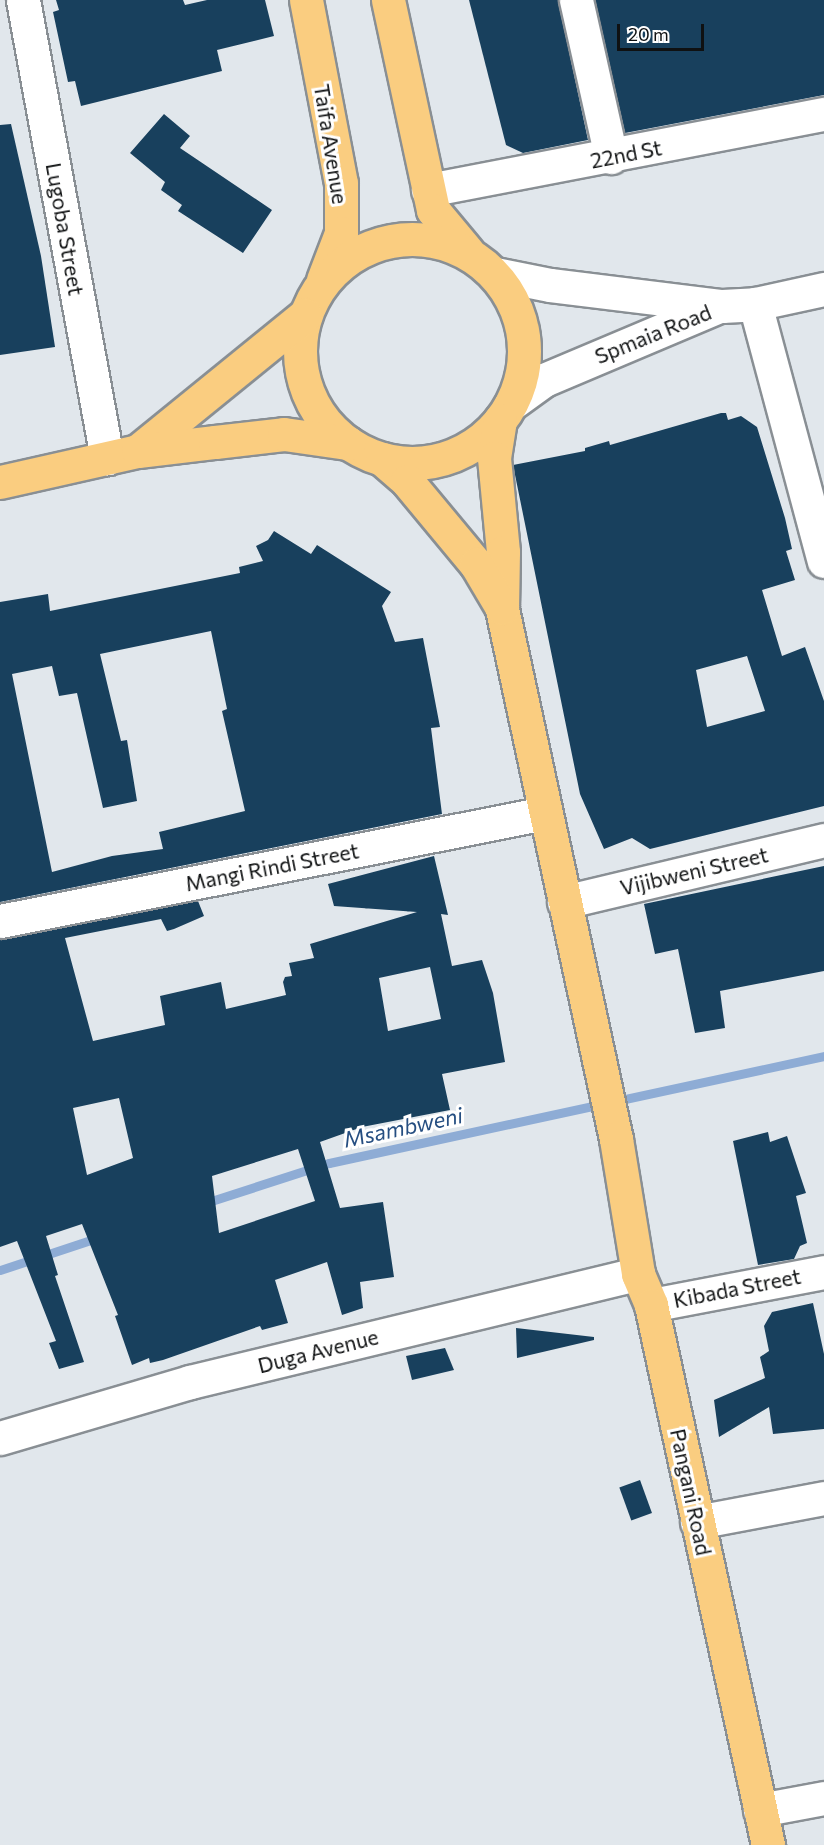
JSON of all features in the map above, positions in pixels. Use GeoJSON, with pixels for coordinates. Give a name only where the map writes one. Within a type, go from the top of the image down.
{"type":"FeatureCollection","features":[{"type":"Feature","properties":{"kind":"main road","name":"Taifa Avenue"},"geometry":{"type":"LineString","coordinates":[[306,0],[341,183],[341,233],[321,285]]}},
{"type":"Feature","properties":{"kind":"main road"},"geometry":{"type":"LineString","coordinates":[[388,0],[433,210],[469,253],[495,274],[514,303],[524,336],[523,371],[506,412],[494,459],[503,552],[502,609]]}},
{"type":"Feature","properties":{"kind":"main road"},"geometry":{"type":"LineString","coordinates":[[348,443],[322,418],[305,386],[300,351],[305,315],[321,285],[344,262],[373,245],[405,238],[438,242],[469,253]]}},
{"type":"Feature","properties":{"kind":"main road"},"geometry":{"type":"LineString","coordinates":[[122,454],[305,315]]}},
{"type":"Feature","properties":{"kind":"main road"},"geometry":{"type":"LineString","coordinates":[[382,459],[415,463],[447,457],[476,442],[506,412]]}},
{"type":"Feature","properties":{"kind":"main road"},"geometry":{"type":"LineString","coordinates":[[0,482],[122,454],[284,434],[348,443],[382,459],[408,482],[476,564],[502,609]]}},
{"type":"Feature","properties":{"kind":"main road","name":"Pangani Road"},"geometry":{"type":"LineString","coordinates":[[502,609],[616,1139],[638,1274],[651,1305],[768,1845]]}},
{"type":"Feature","properties":{"kind":"street","name":"Lugoba Street"},"geometry":{"type":"LineString","coordinates":[[23,0],[122,454]]}},
{"type":"Feature","properties":{"kind":"street"},"geometry":{"type":"LineString","coordinates":[[576,0],[611,158]]}},
{"type":"Feature","properties":{"kind":"street","name":"22nd St"},"geometry":{"type":"LineString","coordinates":[[428,190],[611,158],[824,114]]}},
{"type":"Feature","properties":{"kind":"street","name":"Spmaia Road"},"geometry":{"type":"LineString","coordinates":[[495,274],[550,285],[722,306]]}},
{"type":"Feature","properties":{"kind":"street"},"geometry":{"type":"LineString","coordinates":[[722,306],[755,304],[824,289]]}},
{"type":"Feature","properties":{"kind":"street"},"geometry":{"type":"LineString","coordinates":[[755,304],[824,561]]}},
{"type":"Feature","properties":{"kind":"street","name":"Spmaia Road"},"geometry":{"type":"LineString","coordinates":[[506,412],[544,380],[722,306]]}},
{"type":"Feature","properties":{"kind":"street","name":"Mangi Rindi Street"},"geometry":{"type":"LineString","coordinates":[[0,921],[545,813]]}},
{"type":"Feature","properties":{"kind":"street","name":"Vijibweni Street"},"geometry":{"type":"LineString","coordinates":[[564,902],[824,840]]}},
{"type":"Feature","properties":{"kind":"street","name":"Kibada Street"},"geometry":{"type":"LineString","coordinates":[[651,1305],[824,1272]]}},
{"type":"Feature","properties":{"kind":"street","name":"Duga Avenue"},"geometry":{"type":"LineString","coordinates":[[0,1438],[190,1382],[638,1274]]}},
{"type":"Feature","properties":{"kind":"street"},"geometry":{"type":"LineString","coordinates":[[697,1522],[824,1498]]}},
{"type":"Feature","properties":{"kind":"street"},"geometry":{"type":"LineString","coordinates":[[760,1810],[824,1798]]}},
{"type":"Feature","properties":{"kind":"building"},"geometry":{"type":"Polygon","coordinates":[[[56,0],[183,0],[185,5],[207,0],[265,0],[274,36],[217,50],[222,71],[81,106],[75,81],[68,82],[53,12],[59,10],[56,0]]]}},
{"type":"Feature","properties":{"kind":"building"},"geometry":{"type":"Polygon","coordinates":[[[469,0],[558,0],[588,140],[523,153],[506,145],[469,0]]]}},
{"type":"Feature","properties":{"kind":"building"},"geometry":{"type":"Polygon","coordinates":[[[595,0],[824,0],[824,95],[625,133],[595,0]]]}},
{"type":"Feature","properties":{"kind":"building"},"geometry":{"type":"Polygon","coordinates":[[[164,114],[190,136],[180,148],[272,210],[243,253],[178,211],[182,205],[161,190],[165,182],[130,153],[164,114]]]}},
{"type":"Feature","properties":{"kind":"building"},"geometry":{"type":"Polygon","coordinates":[[[11,124],[41,256],[55,347],[0,355],[0,125],[11,124]]]}},
{"type":"Feature","properties":{"kind":"building"},"geometry":{"type":"Polygon","coordinates":[[[721,413],[726,413],[728,420],[741,416],[757,427],[785,518],[792,549],[786,551],[795,580],[762,590],[782,656],[805,647],[824,701],[824,806],[650,849],[632,838],[604,849],[580,794],[513,465],[585,451],[585,448],[609,441],[610,445],[721,413]],[[747,656],[696,670],[707,727],[765,711],[747,656]]]}},
{"type":"Feature","properties":{"kind":"building"},"geometry":{"type":"Polygon","coordinates":[[[274,531],[311,554],[317,545],[391,592],[382,606],[395,642],[423,638],[440,727],[431,728],[442,814],[0,902],[0,602],[48,594],[50,611],[240,573],[239,567],[263,561],[256,546],[268,540],[274,531]],[[211,631],[100,654],[121,741],[127,740],[137,801],[103,808],[77,693],[59,696],[52,666],[12,674],[52,872],[112,856],[163,849],[159,832],[245,811],[222,711],[227,709],[211,631]]]}},
{"type":"Feature","properties":{"kind":"building"},"geometry":{"type":"Polygon","coordinates":[[[434,856],[448,915],[441,914],[452,966],[482,960],[493,993],[505,1062],[442,1074],[450,1110],[362,1127],[320,1142],[340,1208],[383,1202],[394,1277],[360,1282],[363,1308],[342,1315],[327,1262],[275,1280],[288,1323],[262,1330],[260,1326],[163,1360],[150,1363],[149,1358],[132,1365],[115,1316],[118,1315],[82,1224],[46,1236],[58,1275],[55,1276],[84,1362],[59,1369],[49,1343],[56,1341],[17,1241],[0,1247],[0,939],[198,901],[204,916],[167,931],[161,919],[65,938],[93,1041],[165,1025],[160,996],[221,982],[226,1009],[286,995],[283,982],[285,977],[292,976],[289,963],[314,958],[310,944],[417,912],[334,906],[328,884],[434,856]],[[430,967],[379,978],[388,1031],[441,1019],[430,967]],[[119,1098],[73,1108],[87,1175],[133,1158],[119,1098]],[[298,1149],[212,1176],[219,1233],[315,1201],[298,1149]]]}},
{"type":"Feature","properties":{"kind":"building"},"geometry":{"type":"Polygon","coordinates":[[[824,866],[824,971],[720,991],[725,1028],[695,1033],[678,949],[655,954],[644,904],[824,866]]]}},
{"type":"Feature","properties":{"kind":"building"},"geometry":{"type":"Polygon","coordinates":[[[768,1132],[770,1142],[787,1136],[806,1193],[796,1196],[807,1243],[800,1246],[794,1259],[758,1265],[733,1141],[768,1132]]]}},
{"type":"Feature","properties":{"kind":"building"},"geometry":{"type":"Polygon","coordinates":[[[813,1303],[824,1354],[824,1429],[773,1434],[769,1407],[719,1437],[714,1400],[765,1378],[760,1357],[769,1351],[764,1326],[772,1312],[813,1303]]]}},
{"type":"Feature","properties":{"kind":"building"},"geometry":{"type":"Polygon","coordinates":[[[516,1328],[594,1337],[594,1340],[517,1358],[516,1328]]]}},
{"type":"Feature","properties":{"kind":"building"},"geometry":{"type":"Polygon","coordinates":[[[445,1348],[454,1370],[412,1380],[406,1356],[445,1348]]]}},
{"type":"Feature","properties":{"kind":"building"},"geometry":{"type":"Polygon","coordinates":[[[640,1480],[652,1513],[631,1520],[619,1488],[640,1480]]]}},
{"type":"Feature","properties":{"kind":"waterway","name":"Msambweni"},"geometry":{"type":"LineString","coordinates":[[205,1203],[329,1163],[824,1056]]}},
{"type":"Feature","properties":{"kind":"waterway","name":"Msambweni"},"geometry":{"type":"LineString","coordinates":[[0,1270],[100,1237]]}}]}
